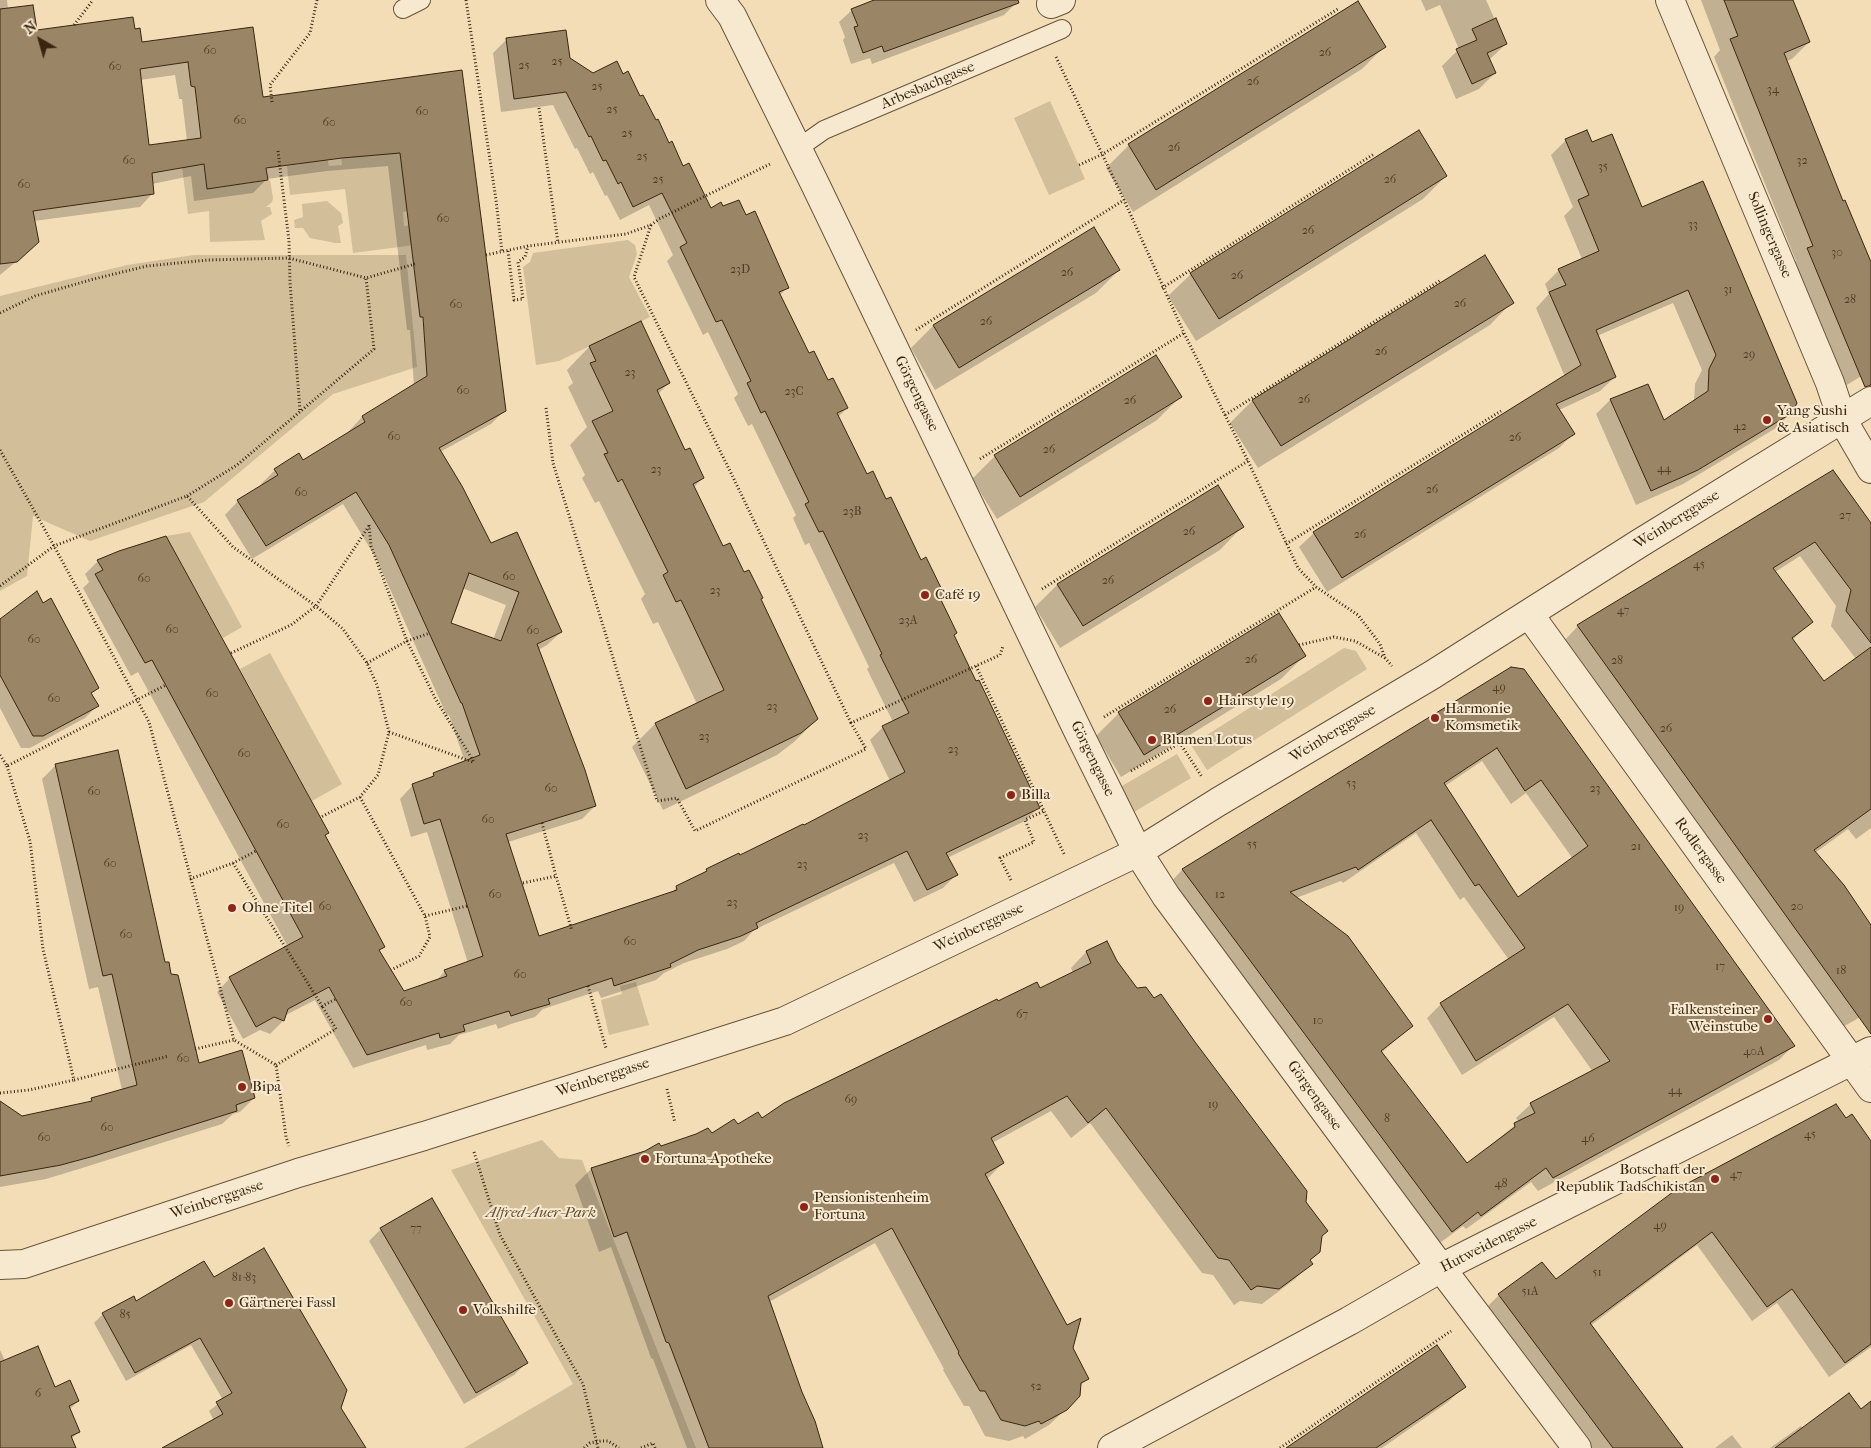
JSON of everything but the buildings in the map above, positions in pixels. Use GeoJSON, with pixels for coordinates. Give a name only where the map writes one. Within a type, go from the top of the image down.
{"type":"FeatureCollection","features":[{"type":"Feature","properties":{"kind":"street","name":"Görgengasse"},"geometry":{"type":"LineString","coordinates":[[720,0],[732,16],[1138,852],[1166,896],[1441,1268],[1577,1448]]}},
{"type":"Feature","properties":{"kind":"street","name":"Sollingergasse"},"geometry":{"type":"LineString","coordinates":[[1670,0],[1830,383],[1842,419],[1871,469]]}},
{"type":"Feature","properties":{"kind":"street","name":"Weinberggasse"},"geometry":{"type":"LineString","coordinates":[[0,1264],[24,1264],[298,1173],[464,1123],[785,1020],[1138,852],[1218,802],[1432,675],[1871,401]]}},
{"type":"Feature","properties":{"kind":"street","name":"Rodlergasse"},"geometry":{"type":"LineString","coordinates":[[1529,614],[1862,1056],[1871,1088]]}},
{"type":"Feature","properties":{"kind":"street","name":"Hutweidengasse"},"geometry":{"type":"LineString","coordinates":[[1112,1448],[1349,1321],[1441,1268],[1862,1056]]}},
{"type":"Feature","properties":{"kind":"lane"},"geometry":{"type":"LineString","coordinates":[[404,10],[421,0]]}},
{"type":"Feature","properties":{"kind":"lane","name":"Arbesbachgasse"},"geometry":{"type":"LineString","coordinates":[[797,149],[824,130],[1054,32]]}},
{"type":"Feature","properties":{"kind":"path"},"geometry":{"type":"LineString","coordinates":[[74,25],[93,0]]}},
{"type":"Feature","properties":{"kind":"path"},"geometry":{"type":"LineString","coordinates":[[272,102],[270,85],[310,33],[317,0]]}},
{"type":"Feature","properties":{"kind":"path"},"geometry":{"type":"LineString","coordinates":[[466,0],[502,252]]}},
{"type":"Feature","properties":{"kind":"path"},"geometry":{"type":"LineString","coordinates":[[1079,165],[1102,154],[1338,9]]}},
{"type":"Feature","properties":{"kind":"path"},"geometry":{"type":"LineString","coordinates":[[1054,32],[1102,154],[1162,288],[1248,461],[1298,568],[1316,587],[1358,615],[1380,644],[1386,658],[1395,670]]}},
{"type":"Feature","properties":{"kind":"path"},"geometry":{"type":"LineString","coordinates":[[539,108],[558,243]]}},
{"type":"Feature","properties":{"kind":"path"},"geometry":{"type":"LineString","coordinates":[[486,255],[528,246],[626,234],[651,225],[659,219],[758,171],[797,149]]}},
{"type":"Feature","properties":{"kind":"path"},"geometry":{"type":"LineString","coordinates":[[278,151],[289,241],[300,412]]}},
{"type":"Feature","properties":{"kind":"path"},"geometry":{"type":"LineString","coordinates":[[1162,288],[1374,154]]}},
{"type":"Feature","properties":{"kind":"path"},"geometry":{"type":"LineString","coordinates":[[892,345],[1124,200]]}},
{"type":"Feature","properties":{"kind":"path"},"geometry":{"type":"LineString","coordinates":[[546,408],[552,463],[657,801],[677,798],[695,831],[866,750],[850,723],[731,473],[634,277],[651,225]]}},
{"type":"Feature","properties":{"kind":"path"},"geometry":{"type":"LineString","coordinates":[[508,251],[514,300],[523,299],[518,262],[526,257],[528,246]]}},
{"type":"Feature","properties":{"kind":"path"},"geometry":{"type":"LineString","coordinates":[[0,313],[36,296],[147,266],[208,260],[289,258],[366,278],[415,264]]}},
{"type":"Feature","properties":{"kind":"path"},"geometry":{"type":"LineString","coordinates":[[0,586],[54,546],[186,496],[236,465],[300,412],[374,349],[366,278]]}},
{"type":"Feature","properties":{"kind":"path"},"geometry":{"type":"LineString","coordinates":[[1225,415],[1441,280]]}},
{"type":"Feature","properties":{"kind":"path"},"geometry":{"type":"LineString","coordinates":[[955,475],[1184,333]]}},
{"type":"Feature","properties":{"kind":"path"},"geometry":{"type":"LineString","coordinates":[[1286,544],[1501,412]]}},
{"type":"Feature","properties":{"kind":"path"},"geometry":{"type":"LineString","coordinates":[[0,450],[149,722],[234,1040]]}},
{"type":"Feature","properties":{"kind":"path"},"geometry":{"type":"LineString","coordinates":[[850,723],[1000,655],[1018,604],[1248,461]]}},
{"type":"Feature","properties":{"kind":"path"},"geometry":{"type":"LineString","coordinates":[[186,496],[233,547],[316,606],[343,629],[367,663],[377,685],[389,732],[378,775],[360,797],[320,817]]}},
{"type":"Feature","properties":{"kind":"path"},"geometry":{"type":"LineString","coordinates":[[231,653],[291,625],[316,606],[369,525],[371,546],[407,641],[435,698],[474,762],[389,732]]}},
{"type":"Feature","properties":{"kind":"path"},"geometry":{"type":"LineString","coordinates":[[1079,733],[1316,587]]}},
{"type":"Feature","properties":{"kind":"path"},"geometry":{"type":"LineString","coordinates":[[367,663],[407,641],[430,633]]}},
{"type":"Feature","properties":{"kind":"path"},"geometry":{"type":"LineString","coordinates":[[1299,645],[1334,637],[1355,641],[1386,658]]}},
{"type":"Feature","properties":{"kind":"path"},"geometry":{"type":"LineString","coordinates":[[976,666],[1077,882]]}},
{"type":"Feature","properties":{"kind":"path"},"geometry":{"type":"LineString","coordinates":[[7,766],[166,685]]}},
{"type":"Feature","properties":{"kind":"path"},"geometry":{"type":"LineString","coordinates":[[1105,786],[1180,743],[1218,802]]}},
{"type":"Feature","properties":{"kind":"path"},"geometry":{"type":"LineString","coordinates":[[0,755],[7,766],[30,841],[43,949],[74,1080]]}},
{"type":"Feature","properties":{"kind":"path"},"geometry":{"type":"LineString","coordinates":[[360,797],[425,916],[430,937],[419,956],[392,970]]}},
{"type":"Feature","properties":{"kind":"path"},"geometry":{"type":"LineString","coordinates":[[1023,907],[1000,858],[1034,842],[1025,820],[1044,811]]}},
{"type":"Feature","properties":{"kind":"path"},"geometry":{"type":"LineString","coordinates":[[542,823],[572,931]]}},
{"type":"Feature","properties":{"kind":"path"},"geometry":{"type":"LineString","coordinates":[[190,879],[233,863],[256,851]]}},
{"type":"Feature","properties":{"kind":"path"},"geometry":{"type":"LineString","coordinates":[[233,863],[336,1029],[276,1065]]}},
{"type":"Feature","properties":{"kind":"path"},"geometry":{"type":"LineString","coordinates":[[523,883],[556,876]]}},
{"type":"Feature","properties":{"kind":"path"},"geometry":{"type":"LineString","coordinates":[[425,916],[467,906]]}},
{"type":"Feature","properties":{"kind":"path"},"geometry":{"type":"LineString","coordinates":[[588,986],[614,1075]]}},
{"type":"Feature","properties":{"kind":"path"},"geometry":{"type":"LineString","coordinates":[[322,1006],[336,999]]}},
{"type":"Feature","properties":{"kind":"path"},"geometry":{"type":"LineString","coordinates":[[195,1049],[234,1040],[276,1065]]}},
{"type":"Feature","properties":{"kind":"path"},"geometry":{"type":"LineString","coordinates":[[0,1093],[29,1090],[169,1056]]}},
{"type":"Feature","properties":{"kind":"path"},"geometry":{"type":"LineString","coordinates":[[276,1065],[286,1137],[298,1173]]}},
{"type":"Feature","properties":{"kind":"path"},"geometry":{"type":"LineString","coordinates":[[669,1096],[675,1123]]}},
{"type":"Feature","properties":{"kind":"path"},"geometry":{"type":"LineString","coordinates":[[464,1123],[500,1235],[583,1384],[598,1448]]}},
{"type":"Feature","properties":{"kind":"path"},"geometry":{"type":"LineString","coordinates":[[1280,1448],[1476,1314]]}},
{"type":"Feature","properties":{"kind":"path"},"geometry":{"type":"LineString","coordinates":[[584,1448],[596,1441],[608,1441],[619,1448]]}},
{"type":"Feature","properties":{"kind":"path"},"geometry":{"type":"LineString","coordinates":[[641,1448],[653,1443],[655,1448]]}},
{"type":"Feature","properties":{"kind":"green space"},"geometry":{"type":"Polygon","coordinates":[[[1050,101],[1085,179],[1049,195],[1014,118],[1050,101]]]}},
{"type":"Feature","properties":{"kind":"green space"},"geometry":{"type":"Polygon","coordinates":[[[399,141],[412,211],[403,212],[404,226],[414,225],[422,244],[353,253],[345,189],[290,195],[287,166],[300,164],[299,154],[327,157],[329,166],[342,165],[341,155],[399,141]]]}},
{"type":"Feature","properties":{"kind":"green space"},"geometry":{"type":"Polygon","coordinates":[[[204,164],[208,189],[270,180],[273,198],[272,202],[266,207],[270,207],[272,214],[261,221],[265,240],[210,242],[209,211],[188,214],[182,167],[204,164]]]}},
{"type":"Feature","properties":{"kind":"green space"},"geometry":{"type":"Polygon","coordinates":[[[327,201],[341,213],[343,223],[338,226],[341,243],[310,238],[303,228],[295,228],[294,220],[303,217],[302,204],[327,201]]]}},
{"type":"Feature","properties":{"kind":"green space"},"geometry":{"type":"Polygon","coordinates":[[[628,240],[635,245],[637,254],[629,277],[650,317],[559,361],[536,365],[523,267],[530,262],[533,253],[628,240]]]}},
{"type":"Feature","properties":{"kind":"green space"},"geometry":{"type":"Polygon","coordinates":[[[194,255],[406,255],[417,367],[333,394],[204,502],[90,541],[33,516],[27,576],[0,591],[0,296],[127,265],[194,255]]]}},
{"type":"Feature","properties":{"kind":"green space"},"geometry":{"type":"Polygon","coordinates":[[[190,532],[242,627],[223,638],[166,536],[190,532]]]}},
{"type":"Feature","properties":{"kind":"green space"},"geometry":{"type":"Polygon","coordinates":[[[1344,648],[1356,651],[1367,669],[1207,770],[1191,745],[1344,648]]]}},
{"type":"Feature","properties":{"kind":"green space"},"geometry":{"type":"Polygon","coordinates":[[[270,653],[342,784],[312,801],[240,669],[270,653]]]}},
{"type":"Feature","properties":{"kind":"green space"},"geometry":{"type":"Polygon","coordinates":[[[1177,754],[1191,778],[1129,815],[1115,790],[1177,754]]]}},
{"type":"Feature","properties":{"kind":"green space"},"geometry":{"type":"Polygon","coordinates":[[[636,982],[649,1025],[609,1035],[601,1000],[622,994],[620,986],[636,982]]]}},
{"type":"Feature","properties":{"kind":"green space","name":"Alfred-Auer-Park"},"geometry":{"type":"Polygon","coordinates":[[[542,1140],[559,1158],[582,1160],[696,1448],[464,1448],[573,1384],[451,1170],[542,1140]]]}},
{"type":"Feature","properties":{"kind":"place","name":"Yang Sushi & Asiatisch"},"geometry":{"type":"Point","coordinates":[1767,420]}},
{"type":"Feature","properties":{"kind":"place","name":"Café 19"},"geometry":{"type":"Point","coordinates":[925,595]}},
{"type":"Feature","properties":{"kind":"place","name":"Hairstyle 19"},"geometry":{"type":"Point","coordinates":[1208,701]}},
{"type":"Feature","properties":{"kind":"place","name":"Harmonie Komsmetik"},"geometry":{"type":"Point","coordinates":[1435,718]}},
{"type":"Feature","properties":{"kind":"place","name":"Blumen Lotus"},"geometry":{"type":"Point","coordinates":[1152,740]}},
{"type":"Feature","properties":{"kind":"place","name":"Billa"},"geometry":{"type":"Point","coordinates":[1011,795]}},
{"type":"Feature","properties":{"kind":"place","name":"Ohne Titel"},"geometry":{"type":"Point","coordinates":[232,908]}},
{"type":"Feature","properties":{"kind":"place","name":"Falkensteiner Weinstube"},"geometry":{"type":"Point","coordinates":[1768,1019]}},
{"type":"Feature","properties":{"kind":"place","name":"Bipa"},"geometry":{"type":"Point","coordinates":[242,1087]}},
{"type":"Feature","properties":{"kind":"place","name":"Fortuna-Apotheke"},"geometry":{"type":"Point","coordinates":[645,1159]}},
{"type":"Feature","properties":{"kind":"place","name":"Botschaft der Republik Tadschikistan"},"geometry":{"type":"Point","coordinates":[1715,1179]}},
{"type":"Feature","properties":{"kind":"place","name":"Pensionistenheim Fortuna"},"geometry":{"type":"Point","coordinates":[804,1207]}},
{"type":"Feature","properties":{"kind":"place","name":"Gärtnerei Fassl"},"geometry":{"type":"Point","coordinates":[229,1303]}},
{"type":"Feature","properties":{"kind":"place","name":"Volkshilfe"},"geometry":{"type":"Point","coordinates":[463,1310]}}]}
